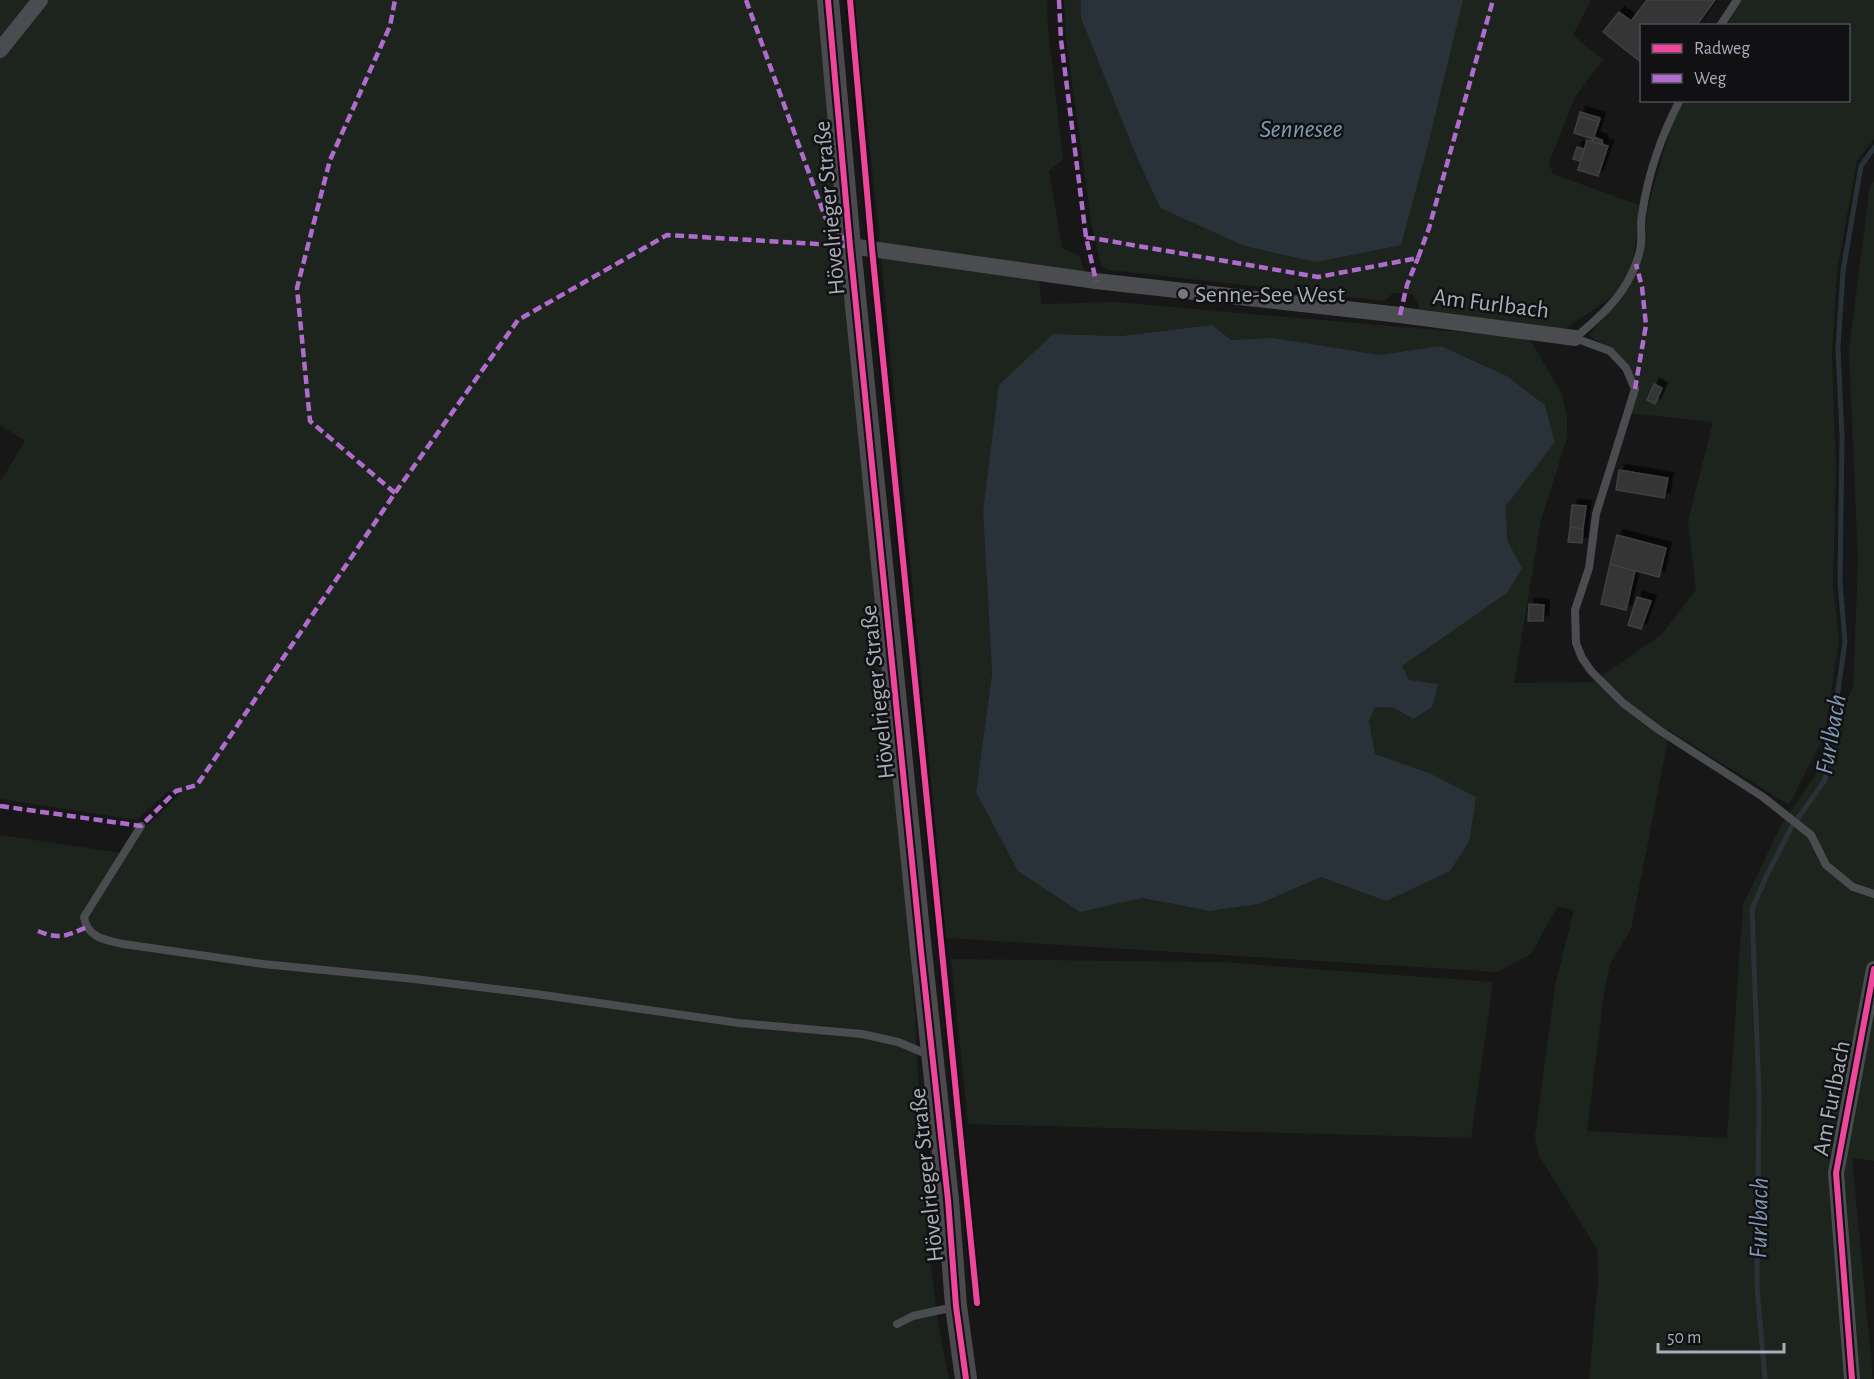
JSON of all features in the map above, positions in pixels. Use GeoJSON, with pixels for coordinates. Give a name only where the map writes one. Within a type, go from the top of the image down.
{"type":"FeatureCollection","features":[{"type":"Feature","properties":{"kind":"main road","name":"Hövelrieger Straße"},"geometry":{"type":"LineString","coordinates":[[828,0],[850,246],[948,1200],[956,1306],[966,1379]]}},
{"type":"Feature","properties":{"kind":"street"},"geometry":{"type":"LineString","coordinates":[[0,50],[40,0]]}},
{"type":"Feature","properties":{"kind":"street","name":"Am Furlbach"},"geometry":{"type":"LineString","coordinates":[[850,246],[1096,281],[1400,315],[1575,338]]}},
{"type":"Feature","properties":{"kind":"street","name":"Am Furlbach"},"geometry":{"type":"LineString","coordinates":[[1851,1379],[1836,1173],[1874,969]]}},
{"type":"Feature","properties":{"kind":"lane"},"geometry":{"type":"LineString","coordinates":[[1721,24],[1737,0]]}},
{"type":"Feature","properties":{"kind":"lane"},"geometry":{"type":"LineString","coordinates":[[1679,102],[1668,122],[1650,170],[1641,216],[1641,244],[1632,273],[1613,303],[1575,338],[1610,351],[1626,368],[1635,389],[1596,514],[1589,568],[1575,610],[1576,643],[1591,671],[1623,703],[1659,730],[1763,796],[1811,835],[1826,865],[1853,887],[1874,894]]}},
{"type":"Feature","properties":{"kind":"lane"},"geometry":{"type":"LineString","coordinates":[[141,826],[84,917],[87,927],[94,936],[101,939],[263,964],[426,980],[739,1023],[862,1034],[898,1042],[932,1057]]}},
{"type":"Feature","properties":{"kind":"lane"},"geometry":{"type":"LineString","coordinates":[[897,1324],[913,1316],[956,1306]]}},
{"type":"Feature","properties":{"kind":"shaded area"},"geometry":{"type":"Polygon","coordinates":[[[0,0],[818,0],[910,950],[926,1219],[939,1326],[949,1379],[0,1379],[0,835],[122,853],[128,844],[180,794],[168,791],[137,820],[0,799],[0,482],[25,441],[0,425],[0,0]]]}},
{"type":"Feature","properties":{"kind":"shaded area"},"geometry":{"type":"Polygon","coordinates":[[[854,0],[1047,0],[1048,30],[1063,159],[1049,171],[1062,248],[1080,256],[1085,275],[1038,266],[1041,304],[1115,302],[1529,338],[1562,394],[1567,417],[1567,438],[1541,520],[1514,683],[1593,682],[1661,635],[1696,590],[1688,521],[1713,422],[1628,413],[1636,389],[1611,350],[1589,335],[1623,295],[1644,244],[1647,210],[1671,126],[1683,102],[1850,102],[1850,24],[1725,24],[1741,0],[1874,0],[1874,139],[1857,161],[1837,270],[1832,356],[1836,469],[1833,584],[1839,640],[1825,734],[1789,805],[1667,729],[1668,740],[1631,929],[1610,964],[1604,993],[1587,1131],[1727,1138],[1743,905],[1780,827],[1816,774],[1853,687],[1858,561],[1849,350],[1870,186],[1874,181],[1874,1161],[1852,1158],[1873,1379],[1589,1379],[1598,1281],[1597,1249],[1538,1154],[1535,1136],[1555,986],[1574,910],[1557,907],[1531,954],[1497,972],[946,938],[879,234],[854,0]],[[1211,325],[1121,336],[1053,334],[983,511],[992,674],[976,792],[1142,898],[1210,911],[1259,904],[1321,877],[1386,901],[1429,773],[1375,754],[1369,721],[1374,707],[1394,708],[1413,719],[1409,680],[1401,666],[1507,593],[1506,506],[1555,441],[1545,405],[1507,376],[1441,346],[1379,355],[1274,338],[1230,340],[1211,325]]]}},
{"type":"Feature","properties":{"kind":"shaded area"},"geometry":{"type":"Polygon","coordinates":[[[1064,0],[1081,0],[1081,18],[1135,153],[1160,208],[1401,244],[1427,149],[1463,0],[1591,0],[1573,35],[1603,60],[1575,97],[1549,163],[1553,174],[1639,205],[1634,252],[1627,275],[1614,294],[1564,329],[1420,309],[1413,294],[1393,293],[1384,301],[1110,270],[1101,266],[1091,221],[1066,39],[1064,0]]]}},
{"type":"Feature","properties":{"kind":"shaded area"},"geometry":{"type":"Polygon","coordinates":[[[951,959],[1220,962],[1493,982],[1471,1138],[968,1124],[951,959]]]}},
{"type":"Feature","properties":{"kind":"water","name":"Sennesee"},"geometry":{"type":"Polygon","coordinates":[[[1081,0],[1463,0],[1401,245],[1316,262],[1245,246],[1160,208],[1135,153],[1081,18],[1081,0]]]}},
{"type":"Feature","properties":{"kind":"water"},"geometry":{"type":"Polygon","coordinates":[[[1212,325],[1231,340],[1274,338],[1379,355],[1441,346],[1507,376],[1545,405],[1555,442],[1506,506],[1507,540],[1522,568],[1507,593],[1402,666],[1409,680],[1438,684],[1432,707],[1413,719],[1394,708],[1375,707],[1369,721],[1375,754],[1429,773],[1476,797],[1469,842],[1450,871],[1386,901],[1321,877],[1259,904],[1210,911],[1142,898],[1080,912],[1018,871],[976,792],[992,674],[983,511],[999,385],[1053,334],[1121,336],[1212,325]]]}},
{"type":"Feature","properties":{"kind":"building"},"geometry":{"type":"Polygon","coordinates":[[[1647,0],[1715,0],[1697,24],[1640,24],[1640,61],[1603,32],[1619,12],[1631,21],[1647,0]]]}},
{"type":"Feature","properties":{"kind":"building"},"geometry":{"type":"Polygon","coordinates":[[[1580,112],[1600,118],[1599,122],[1579,116],[1580,112]]]}},
{"type":"Feature","properties":{"kind":"building"},"geometry":{"type":"Polygon","coordinates":[[[1579,116],[1599,122],[1593,139],[1574,133],[1579,116]]]}},
{"type":"Feature","properties":{"kind":"building"},"geometry":{"type":"Polygon","coordinates":[[[1594,137],[1602,140],[1603,145],[1593,142],[1594,137]]]}},
{"type":"Feature","properties":{"kind":"building"},"geometry":{"type":"Polygon","coordinates":[[[1593,139],[1593,142],[1608,146],[1598,176],[1578,170],[1587,140],[1592,141],[1593,139]]]}},
{"type":"Feature","properties":{"kind":"building"},"geometry":{"type":"Polygon","coordinates":[[[1577,147],[1584,149],[1580,161],[1573,159],[1577,147]]]}},
{"type":"Feature","properties":{"kind":"building"},"geometry":{"type":"Polygon","coordinates":[[[1654,384],[1662,388],[1655,404],[1647,400],[1654,384]]]}},
{"type":"Feature","properties":{"kind":"building"},"geometry":{"type":"Polygon","coordinates":[[[1619,470],[1668,478],[1664,498],[1616,490],[1619,470]]]}},
{"type":"Feature","properties":{"kind":"building"},"geometry":{"type":"Polygon","coordinates":[[[1572,505],[1586,506],[1583,529],[1570,527],[1572,505]]]}},
{"type":"Feature","properties":{"kind":"building"},"geometry":{"type":"Polygon","coordinates":[[[1570,527],[1583,529],[1582,543],[1568,542],[1570,527]]]}},
{"type":"Feature","properties":{"kind":"building"},"geometry":{"type":"Polygon","coordinates":[[[1617,535],[1666,548],[1659,577],[1610,564],[1617,535]]]}},
{"type":"Feature","properties":{"kind":"building"},"geometry":{"type":"Polygon","coordinates":[[[1610,564],[1635,571],[1626,610],[1601,604],[1610,564]]]}},
{"type":"Feature","properties":{"kind":"building"},"geometry":{"type":"Polygon","coordinates":[[[1637,597],[1651,601],[1641,629],[1628,625],[1637,597]]]}},
{"type":"Feature","properties":{"kind":"building"},"geometry":{"type":"Polygon","coordinates":[[[1529,604],[1544,605],[1543,621],[1528,621],[1529,604]]]}},
{"type":"Feature","properties":{"kind":"waterway","name":"Furlbach"},"geometry":{"type":"LineString","coordinates":[[1765,1379],[1757,1287],[1759,1094],[1752,909],[1791,828],[1825,780],[1845,642],[1840,583],[1842,437],[1838,349],[1843,271],[1861,166],[1874,148]]}},
{"type":"Feature","properties":{"kind":"marked path"},"geometry":{"type":"LineString","coordinates":[[395,0],[390,26],[330,160],[297,288],[310,421],[395,493]]}},
{"type":"Feature","properties":{"kind":"marked path"},"geometry":{"type":"LineString","coordinates":[[746,0],[825,217],[849,244]]}},
{"type":"Feature","properties":{"kind":"marked path"},"geometry":{"type":"LineString","coordinates":[[1059,0],[1061,40],[1086,237],[1096,281]]}},
{"type":"Feature","properties":{"kind":"marked path"},"geometry":{"type":"LineString","coordinates":[[1086,237],[1318,277],[1418,258],[1429,228],[1493,0]]}},
{"type":"Feature","properties":{"kind":"marked path"},"geometry":{"type":"LineString","coordinates":[[0,806],[141,826],[176,791],[197,785],[395,493],[518,320],[667,235],[850,246]]}},
{"type":"Feature","properties":{"kind":"marked path"},"geometry":{"type":"LineString","coordinates":[[1400,315],[1407,285],[1418,258]]}},
{"type":"Feature","properties":{"kind":"marked path"},"geometry":{"type":"LineString","coordinates":[[1635,389],[1646,325],[1642,287],[1636,264]]}},
{"type":"Feature","properties":{"kind":"marked path"},"geometry":{"type":"LineString","coordinates":[[38,931],[63,936],[87,927]]}},
{"type":"Feature","properties":{"kind":"cycle path"},"geometry":{"type":"LineString","coordinates":[[828,0],[850,246],[948,1200],[956,1306],[966,1379]]}},
{"type":"Feature","properties":{"kind":"cycle path"},"geometry":{"type":"LineString","coordinates":[[850,0],[872,249],[977,1303]]}},
{"type":"Feature","properties":{"kind":"cycle path"},"geometry":{"type":"LineString","coordinates":[[1852,1379],[1836,1173],[1874,969]]}},
{"type":"Feature","properties":{"kind":"place","name":"Senne-See West"},"geometry":{"type":"Point","coordinates":[1183,294]}}]}
